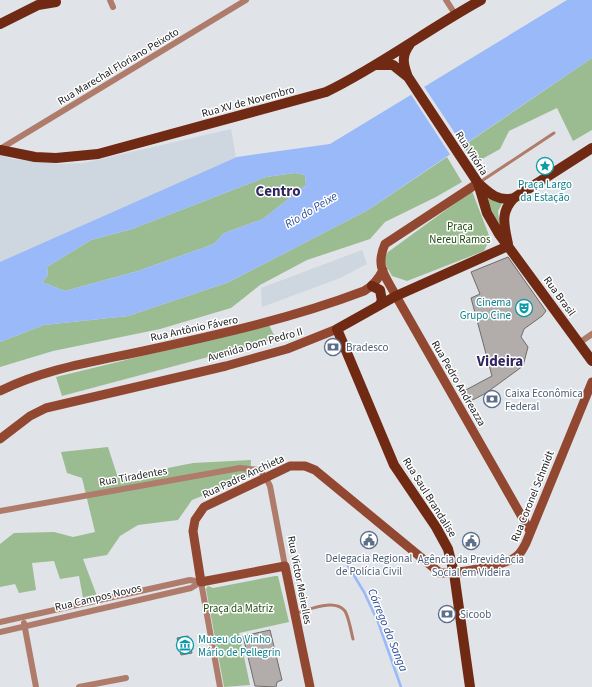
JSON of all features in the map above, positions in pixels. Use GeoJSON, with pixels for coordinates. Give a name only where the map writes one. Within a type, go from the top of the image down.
{"type":"FeatureCollection","features":[{"type":"Feature","properties":{"kind":"main road","name":"Rua XV de Novembro"},"geometry":{"type":"LineString","coordinates":[[0,150],[36,157],[56,158],[98,154],[326,92],[348,82],[455,14],[481,0]]}},
{"type":"Feature","properties":{"kind":"main road"},"geometry":{"type":"LineString","coordinates":[[0,24],[41,3],[57,1]]}},
{"type":"Feature","properties":{"kind":"main road","name":"Rua Vitória"},"geometry":{"type":"LineString","coordinates":[[410,43],[403,56],[403,61],[410,80],[478,183],[487,214],[508,246]]}},
{"type":"Feature","properties":{"kind":"main road","name":"Rua Vitória"},"geometry":{"type":"LineString","coordinates":[[374,66],[384,64],[393,65],[410,80]]}},
{"type":"Feature","properties":{"kind":"main road"},"geometry":{"type":"LineString","coordinates":[[508,246],[504,214],[508,205],[514,198],[592,148]]}},
{"type":"Feature","properties":{"kind":"main road"},"geometry":{"type":"LineString","coordinates":[[478,183],[496,198],[506,200],[514,198]]}},
{"type":"Feature","properties":{"kind":"main road","name":"Rua Pedro Andreazza"},"geometry":{"type":"LineString","coordinates":[[478,183],[385,244],[379,260],[396,296],[530,531]]}},
{"type":"Feature","properties":{"kind":"main road","name":"Avenida Dom Pedro II"},"geometry":{"type":"LineString","coordinates":[[0,439],[30,416],[46,408],[226,366],[287,349],[337,329],[396,296],[508,246]]}},
{"type":"Feature","properties":{"kind":"main road","name":"Rua Brasil"},"geometry":{"type":"LineString","coordinates":[[508,246],[592,361]]}},
{"type":"Feature","properties":{"kind":"main road"},"geometry":{"type":"LineString","coordinates":[[380,304],[382,301],[380,290],[372,286],[379,278],[383,270]]}},
{"type":"Feature","properties":{"kind":"main road","name":"Rua Antônio Fávero"},"geometry":{"type":"LineString","coordinates":[[0,391],[21,380],[53,370],[271,322],[350,296],[372,286]]}},
{"type":"Feature","properties":{"kind":"main road","name":"Rua Saul Brandalise"},"geometry":{"type":"LineString","coordinates":[[337,329],[394,465],[436,527],[448,550],[454,573],[470,687]]}},
{"type":"Feature","properties":{"kind":"main road","name":"Rua Coronel Schmidt"},"geometry":{"type":"LineString","coordinates":[[454,573],[502,563],[515,558],[521,552],[592,382]]}},
{"type":"Feature","properties":{"kind":"main road","name":"Rua Padre Anchieta"},"geometry":{"type":"LineString","coordinates":[[201,582],[193,531],[195,520],[204,508],[290,466],[305,466],[315,470],[426,563],[440,573],[454,573]]}},
{"type":"Feature","properties":{"kind":"main road","name":"Rua Campos Novos"},"geometry":{"type":"LineString","coordinates":[[201,582],[285,566]]}},
{"type":"Feature","properties":{"kind":"main road","name":"Rua Victor Meirelles"},"geometry":{"type":"LineString","coordinates":[[285,566],[310,687]]}},
{"type":"Feature","properties":{"kind":"street"},"geometry":{"type":"LineString","coordinates":[[110,0],[113,7]]}},
{"type":"Feature","properties":{"kind":"street","name":"Rua Marechal Floriano Peixoto"},"geometry":{"type":"LineString","coordinates":[[0,150],[246,0]]}},
{"type":"Feature","properties":{"kind":"street"},"geometry":{"type":"LineString","coordinates":[[446,0],[455,14]]}},
{"type":"Feature","properties":{"kind":"street"},"geometry":{"type":"LineString","coordinates":[[579,343],[592,334]]}},
{"type":"Feature","properties":{"kind":"street","name":"Rua Tiradentes"},"geometry":{"type":"LineString","coordinates":[[0,511],[240,468],[258,470],[266,478]]}},
{"type":"Feature","properties":{"kind":"street","name":"Rua Victor Meirelles"},"geometry":{"type":"LineString","coordinates":[[266,478],[270,486],[285,566]]}},
{"type":"Feature","properties":{"kind":"street","name":"Rua Campos Novos"},"geometry":{"type":"LineString","coordinates":[[0,622],[190,580],[201,582]]}},
{"type":"Feature","properties":{"kind":"street"},"geometry":{"type":"LineString","coordinates":[[201,582],[220,687]]}},
{"type":"Feature","properties":{"kind":"street","name":"Rua Campos Novos"},"geometry":{"type":"LineString","coordinates":[[0,632],[191,588],[201,582]]}},
{"type":"Feature","properties":{"kind":"street"},"geometry":{"type":"LineString","coordinates":[[23,617],[36,687]]}},
{"type":"Feature","properties":{"kind":"street"},"geometry":{"type":"LineString","coordinates":[[79,687],[104,685],[126,678]]}},
{"type":"Feature","properties":{"kind":"lane"},"geometry":{"type":"LineString","coordinates":[[478,183],[554,133]]}},
{"type":"Feature","properties":{"kind":"lane"},"geometry":{"type":"LineString","coordinates":[[294,613],[323,606],[334,606],[341,608],[345,612],[353,639]]}},
{"type":"Feature","properties":{"kind":"shaded area"},"geometry":{"type":"Polygon","coordinates":[[[231,129],[237,163],[0,277],[0,155],[12,159],[60,164],[84,163],[231,129]]]}},
{"type":"Feature","properties":{"kind":"shaded area"},"geometry":{"type":"Polygon","coordinates":[[[362,250],[367,264],[340,278],[262,307],[261,288],[362,250]]]}},
{"type":"Feature","properties":{"kind":"green space"},"geometry":{"type":"Polygon","coordinates":[[[592,58],[592,130],[573,141],[557,108],[509,131],[500,149],[475,163],[463,146],[592,58]]]}},
{"type":"Feature","properties":{"kind":"green space"},"geometry":{"type":"Polygon","coordinates":[[[447,157],[462,182],[436,197],[385,222],[370,239],[307,260],[260,285],[231,308],[160,329],[53,351],[0,367],[0,342],[44,325],[128,316],[229,282],[368,210],[447,157]]]}},
{"type":"Feature","properties":{"kind":"green space"},"geometry":{"type":"Polygon","coordinates":[[[295,173],[305,175],[306,185],[263,219],[224,233],[214,244],[138,271],[65,291],[42,282],[48,275],[47,267],[91,240],[132,229],[266,177],[295,173]]]}},
{"type":"Feature","properties":{"kind":"green space","name":"Praça Nereu Ramos"},"geometry":{"type":"Polygon","coordinates":[[[472,191],[490,238],[484,251],[407,281],[392,276],[383,260],[388,252],[472,191]]]}},
{"type":"Feature","properties":{"kind":"green space"},"geometry":{"type":"Polygon","coordinates":[[[486,197],[497,202],[503,202],[498,211],[500,230],[486,197]]]}},
{"type":"Feature","properties":{"kind":"green space"},"geometry":{"type":"Polygon","coordinates":[[[269,325],[276,339],[62,396],[56,377],[269,325]]]}},
{"type":"Feature","properties":{"kind":"green space"},"geometry":{"type":"Polygon","coordinates":[[[108,447],[118,478],[193,463],[251,460],[250,477],[192,500],[178,520],[138,525],[120,536],[107,555],[83,559],[97,596],[83,598],[79,576],[60,579],[54,561],[32,563],[36,590],[19,593],[15,584],[0,587],[0,544],[14,533],[54,532],[73,537],[95,532],[82,478],[67,473],[61,452],[108,447]]]}},
{"type":"Feature","properties":{"kind":"green space","name":"Praça da Matriz"},"geometry":{"type":"Polygon","coordinates":[[[278,576],[289,622],[239,633],[250,685],[224,687],[206,589],[208,586],[213,588],[278,576]]]}},
{"type":"Feature","properties":{"kind":"water","name":"Rio do Peixe"},"geometry":{"type":"Polygon","coordinates":[[[567,0],[592,0],[592,58],[368,210],[229,282],[128,316],[44,325],[0,342],[0,262],[237,157],[330,144],[567,0]],[[295,173],[266,177],[132,229],[91,240],[47,267],[48,275],[42,282],[65,291],[138,271],[214,244],[224,233],[263,219],[306,185],[305,175],[295,173]]]}},
{"type":"Feature","properties":{"kind":"pier"},"geometry":{"type":"Polygon","coordinates":[[[423,85],[464,147],[451,156],[410,93],[423,85]]]}},
{"type":"Feature","properties":{"kind":"building"},"geometry":{"type":"Polygon","coordinates":[[[508,257],[546,311],[542,316],[524,329],[521,337],[528,347],[523,366],[486,393],[467,403],[462,392],[492,376],[471,298],[480,294],[471,272],[508,257]]]}},
{"type":"Feature","properties":{"kind":"building"},"geometry":{"type":"Polygon","coordinates":[[[270,630],[282,680],[277,682],[276,687],[255,686],[243,636],[270,630]]]}},
{"type":"Feature","properties":{"kind":"building","name":"Museu do Vinho Mário de Pellegrin"},"geometry":{"type":"Polygon","coordinates":[[[188,636],[192,653],[181,655],[177,638],[188,636]]]}},
{"type":"Feature","properties":{"kind":"waterway","name":"Córrego da Sanga"},"geometry":{"type":"LineString","coordinates":[[344,559],[364,592],[378,622],[401,687]]}},
{"type":"Feature","properties":{"kind":"place","name":"Praça Largo da Estação"},"geometry":{"type":"Point","coordinates":[545,166]}},
{"type":"Feature","properties":{"kind":"place","name":"Cinema Grupo Cine"},"geometry":{"type":"Point","coordinates":[524,308]}},
{"type":"Feature","properties":{"kind":"place","name":"Bradesco"},"geometry":{"type":"Point","coordinates":[333,347]}},
{"type":"Feature","properties":{"kind":"place","name":"Caixa Econômica Federal"},"geometry":{"type":"Point","coordinates":[492,399]}},
{"type":"Feature","properties":{"kind":"place","name":"Delegacia Regional de Polícia Civil"},"geometry":{"type":"Point","coordinates":[369,540]}},
{"type":"Feature","properties":{"kind":"place","name":"Agência da Previdência Social em Videira"},"geometry":{"type":"Point","coordinates":[471,541]}},
{"type":"Feature","properties":{"kind":"place","name":"Sicoob"},"geometry":{"type":"Point","coordinates":[447,614]}},
{"type":"Feature","properties":{"kind":"place","name":"Museu do Vinho Mário de Pellegrin"},"geometry":{"type":"Point","coordinates":[185,645]}},
{"type":"Feature","properties":{"kind":"district","name":"Centro"},"geometry":{"type":"Point","coordinates":[278,191]}},
{"type":"Feature","properties":{"kind":"district","name":"Videira"},"geometry":{"type":"Point","coordinates":[500,361]}}]}
